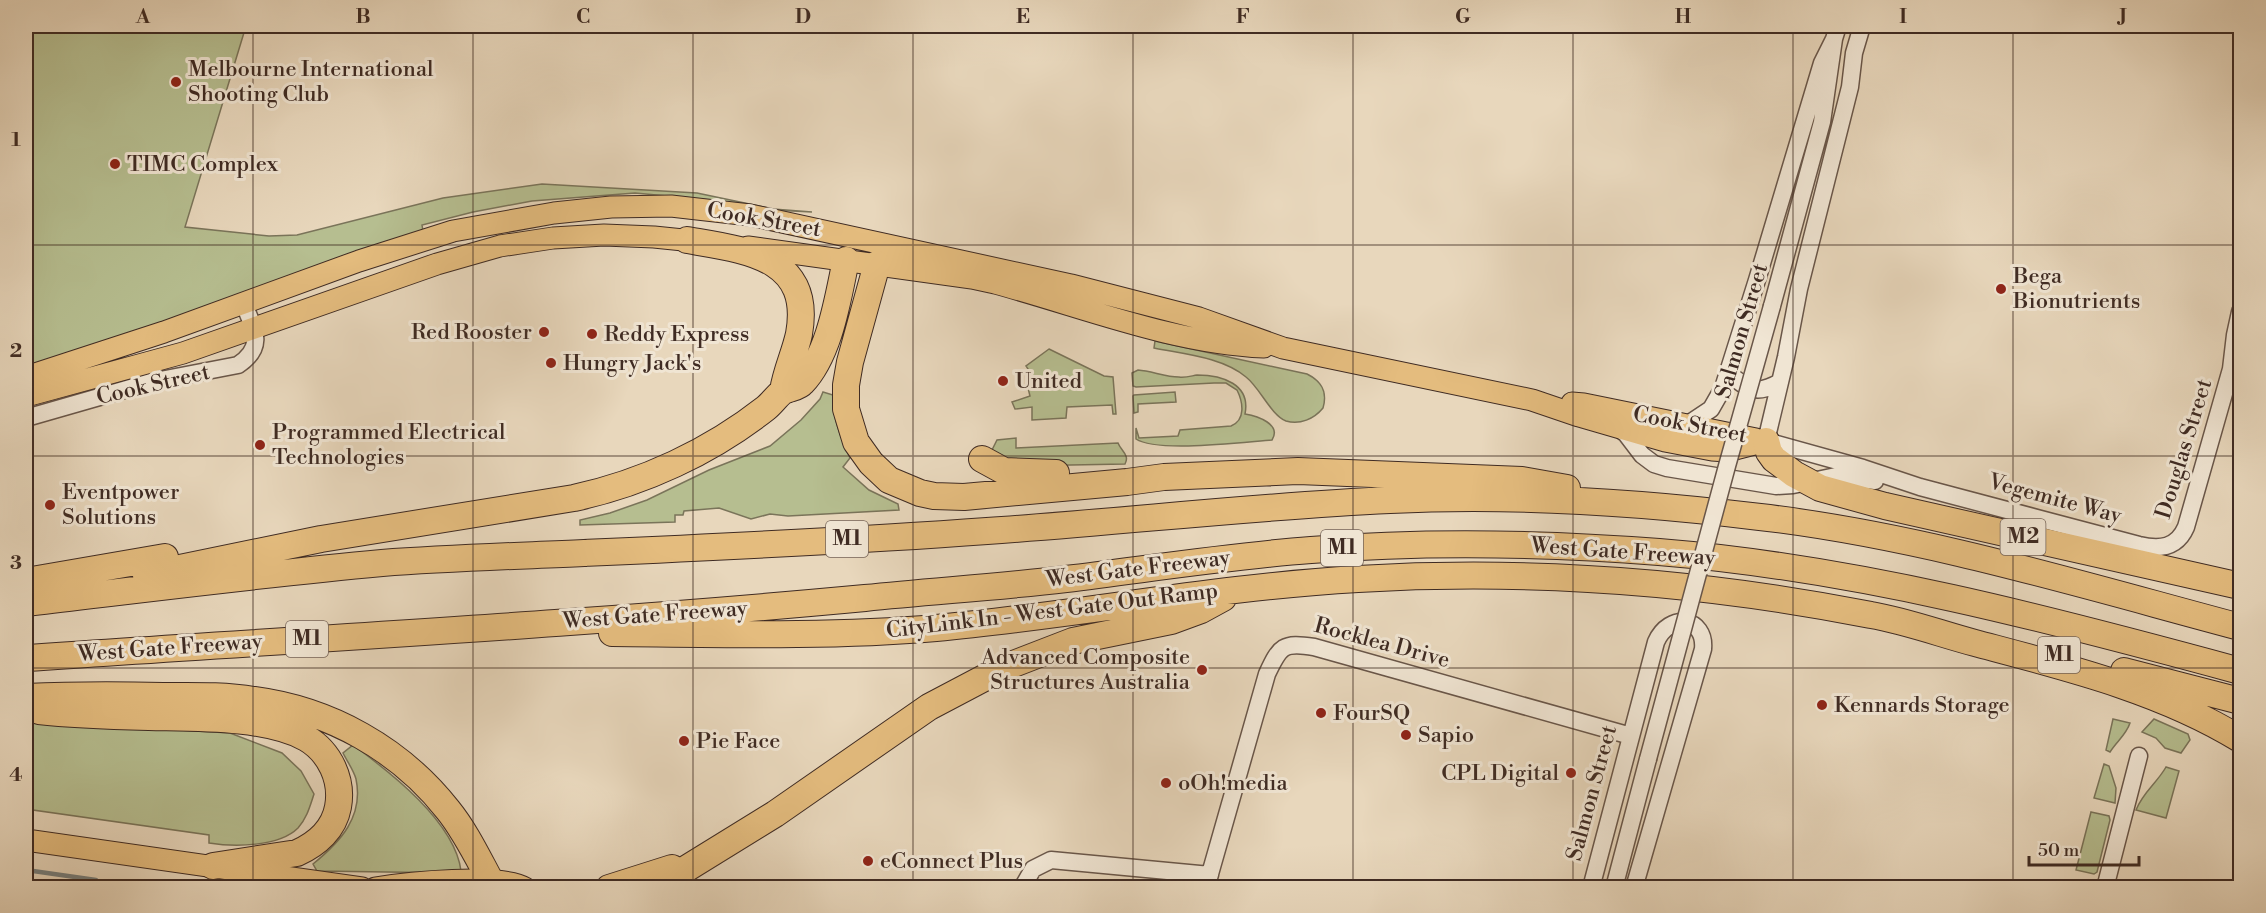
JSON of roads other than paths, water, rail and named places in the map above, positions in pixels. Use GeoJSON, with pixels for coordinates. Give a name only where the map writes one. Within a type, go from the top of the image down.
{"type":"FeatureCollection","features":[{"type":"Feature","properties":{"kind":"highway"},"geometry":{"type":"LineString","coordinates":[[687,240],[757,255],[778,265],[793,280],[798,291],[801,316],[797,340],[785,374],[783,391]]}},
{"type":"Feature","properties":{"kind":"highway"},"geometry":{"type":"LineString","coordinates":[[26,603],[186,565],[466,514],[507,510],[574,498],[639,479],[683,461],[726,437],[767,407],[783,391],[802,384],[816,363],[829,332],[848,248]]}},
{"type":"Feature","properties":{"kind":"highway"},"geometry":{"type":"LineString","coordinates":[[879,254],[848,375],[846,409],[856,442],[871,463],[889,480],[920,493],[949,497],[1164,477],[1298,471],[1522,480],[1670,507]]}},
{"type":"Feature","properties":{"kind":"highway","name":"M2"},"geometry":{"type":"LineString","coordinates":[[1766,441],[1769,452],[1784,468],[1820,488],[1886,506],[2241,586]]}},
{"type":"Feature","properties":{"kind":"highway"},"geometry":{"type":"LineString","coordinates":[[982,459],[996,468],[1012,473],[1122,471],[1164,477]]}},
{"type":"Feature","properties":{"kind":"highway","name":"West Gate Freeway"},"geometry":{"type":"LineString","coordinates":[[26,603],[384,563],[985,531],[1392,500],[1472,498],[1576,500],[1670,507],[1826,526],[2035,572],[2241,627]]}},
{"type":"Feature","properties":{"kind":"highway"},"geometry":{"type":"LineString","coordinates":[[26,581],[150,560],[366,518],[442,508],[466,514]]}},
{"type":"Feature","properties":{"kind":"highway","name":"M2"},"geometry":{"type":"LineString","coordinates":[[1826,526],[1929,533],[2241,596]]}},
{"type":"Feature","properties":{"kind":"highway","name":"West Gate Freeway"},"geometry":{"type":"LineString","coordinates":[[26,658],[433,631],[817,602],[1063,579],[1311,550],[1388,545],[1476,544],[1658,552],[1767,563],[1852,576],[1951,596],[2050,620],[2241,671]]}},
{"type":"Feature","properties":{"kind":"highway","name":"M1"},"geometry":{"type":"LineString","coordinates":[[1239,589],[1358,579],[1495,576],[1626,583],[1729,593],[1875,615],[1979,635],[2241,701]]}},
{"type":"Feature","properties":{"kind":"highway"},"geometry":{"type":"LineString","coordinates":[[655,888],[713,850],[775,814],[929,707],[1003,668],[1073,641],[1171,621],[1201,610],[1239,589]]}},
{"type":"Feature","properties":{"kind":"highway","name":"CityLink In - West Gate Out Ramp"},"geometry":{"type":"LineString","coordinates":[[433,631],[668,633],[882,631],[988,622],[1239,589]]}},
{"type":"Feature","properties":{"kind":"highway"},"geometry":{"type":"LineString","coordinates":[[1875,615],[2043,660],[2098,678],[2184,709],[2241,739]]}},
{"type":"Feature","properties":{"kind":"highway"},"geometry":{"type":"LineString","coordinates":[[26,697],[93,695],[236,698],[292,707],[328,719],[379,747],[398,760],[428,787],[504,884]]}},
{"type":"Feature","properties":{"kind":"highway"},"geometry":{"type":"LineString","coordinates":[[26,709],[135,716],[219,718],[282,729],[307,738],[334,768],[340,794],[334,819],[323,836],[308,848],[297,853],[213,866]]}},
{"type":"Feature","properties":{"kind":"highway"},"geometry":{"type":"LineString","coordinates":[[609,888],[666,871],[713,850]]}},
{"type":"Feature","properties":{"kind":"main road","name":"Cook Street"},"geometry":{"type":"LineString","coordinates":[[26,377],[144,339],[243,302],[445,233],[510,220],[580,210],[650,205],[702,208],[750,215],[848,248],[1071,285],[1198,317],[1283,348],[1532,400],[1665,441],[1712,450],[1740,449],[1766,441]]}},
{"type":"Feature","properties":{"kind":"main road","name":"Cook Street"},"geometry":{"type":"LineString","coordinates":[[26,396],[133,368],[437,264],[500,246],[553,238],[604,235],[848,248]]}},
{"type":"Feature","properties":{"kind":"main road","name":"Cook Street"},"geometry":{"type":"LineString","coordinates":[[879,254],[995,283],[1193,339],[1228,345],[1283,348]]}},
{"type":"Feature","properties":{"kind":"main road"},"geometry":{"type":"LineString","coordinates":[[1193,339],[1198,317]]}},
{"type":"Feature","properties":{"kind":"main road","name":"Cook Street"},"geometry":{"type":"LineString","coordinates":[[1532,400],[1584,404],[1766,441]]}},
{"type":"Feature","properties":{"kind":"main road"},"geometry":{"type":"LineString","coordinates":[[26,840],[362,888]]}},
{"type":"Feature","properties":{"kind":"main road"},"geometry":{"type":"LineString","coordinates":[[375,888],[396,884],[504,884]]}},
{"type":"Feature","properties":{"kind":"street","name":"Salmon Street"},"geometry":{"type":"LineString","coordinates":[[1822,122],[1854,53],[1862,26]]}},
{"type":"Feature","properties":{"kind":"street","name":"Salmon Street"},"geometry":{"type":"LineString","coordinates":[[1614,888],[1822,122],[1836,32]]}},
{"type":"Feature","properties":{"kind":"street","name":"Salmon Street"},"geometry":{"type":"LineString","coordinates":[[1686,425],[1711,409],[1728,373],[1822,63],[1836,32]]}},
{"type":"Feature","properties":{"kind":"street","name":"Salmon Street"},"geometry":{"type":"LineString","coordinates":[[1766,441],[1799,289],[1850,87],[1854,53]]}},
{"type":"Feature","properties":{"kind":"street"},"geometry":{"type":"LineString","coordinates":[[243,302],[254,328]]}},
{"type":"Feature","properties":{"kind":"street","name":"Douglas Street"},"geometry":{"type":"LineString","coordinates":[[2177,540],[2184,532],[2188,521],[2231,369],[2241,312]]}},
{"type":"Feature","properties":{"kind":"street","name":"Cook Street"},"geometry":{"type":"LineString","coordinates":[[26,418],[155,381],[233,367],[244,360],[257,343],[254,328]]}},
{"type":"Feature","properties":{"kind":"street","name":"Douglas Street"},"geometry":{"type":"LineString","coordinates":[[2231,369],[2241,349]]}},
{"type":"Feature","properties":{"kind":"street"},"geometry":{"type":"LineString","coordinates":[[1728,373],[1741,384],[1756,390],[1765,390],[1780,382]]}},
{"type":"Feature","properties":{"kind":"street","name":"Cook Street"},"geometry":{"type":"LineString","coordinates":[[1616,427],[1626,434],[1642,455],[1654,464],[1727,478]]}},
{"type":"Feature","properties":{"kind":"street","name":"Vegemite Way"},"geometry":{"type":"LineString","coordinates":[[1766,441],[1863,468],[1920,487],[2149,547],[2163,548],[2177,540]]}},
{"type":"Feature","properties":{"kind":"street","name":"Vegemite Way"},"geometry":{"type":"LineString","coordinates":[[1727,478],[1776,486],[1843,475],[1920,487]]}},
{"type":"Feature","properties":{"kind":"street","name":"Salmon Street"},"geometry":{"type":"LineString","coordinates":[[1591,888],[1659,635],[1674,623],[1685,622],[1692,625],[1702,637],[1703,649],[1634,888]]}},
{"type":"Feature","properties":{"kind":"street","name":"Rocklea Drive"},"geometry":{"type":"LineString","coordinates":[[1022,888],[1033,869],[1051,860],[1208,881],[1267,674],[1282,648],[1293,644],[1314,647],[1630,736]]}},
{"type":"Feature","properties":{"kind":"street"},"geometry":{"type":"LineString","coordinates":[[2105,888],[2139,756]]}},
{"type":"Feature","properties":{"kind":"waterway"},"geometry":{"type":"LineString","coordinates":[[26,870],[96,880]]}},
{"type":"Feature","properties":{"kind":"place","name":"Melbourne International Shooting Club"},"geometry":{"type":"Point","coordinates":[176,82]}},
{"type":"Feature","properties":{"kind":"place","name":"TIMC Complex"},"geometry":{"type":"Point","coordinates":[115,164]}},
{"type":"Feature","properties":{"kind":"place","name":"Bega Bionutrients"},"geometry":{"type":"Point","coordinates":[2001,289]}},
{"type":"Feature","properties":{"kind":"place","name":"Red Rooster"},"geometry":{"type":"Point","coordinates":[544,332]}},
{"type":"Feature","properties":{"kind":"place","name":"Reddy Express"},"geometry":{"type":"Point","coordinates":[592,334]}},
{"type":"Feature","properties":{"kind":"place","name":"Hungry Jack's"},"geometry":{"type":"Point","coordinates":[551,363]}},
{"type":"Feature","properties":{"kind":"place","name":"United"},"geometry":{"type":"Point","coordinates":[1003,381]}},
{"type":"Feature","properties":{"kind":"place","name":"Programmed Electrical Technologies"},"geometry":{"type":"Point","coordinates":[260,445]}},
{"type":"Feature","properties":{"kind":"place","name":"Eventpower Solutions"},"geometry":{"type":"Point","coordinates":[50,505]}},
{"type":"Feature","properties":{"kind":"place","name":"Advanced Composite Structures Australia"},"geometry":{"type":"Point","coordinates":[1202,670]}},
{"type":"Feature","properties":{"kind":"place","name":"Kennards Storage"},"geometry":{"type":"Point","coordinates":[1822,705]}},
{"type":"Feature","properties":{"kind":"place","name":"FourSQ"},"geometry":{"type":"Point","coordinates":[1321,713]}},
{"type":"Feature","properties":{"kind":"place","name":"Sapio"},"geometry":{"type":"Point","coordinates":[1406,735]}},
{"type":"Feature","properties":{"kind":"place","name":"Pie Face"},"geometry":{"type":"Point","coordinates":[684,741]}},
{"type":"Feature","properties":{"kind":"place","name":"CPL Digital"},"geometry":{"type":"Point","coordinates":[1571,773]}},
{"type":"Feature","properties":{"kind":"place","name":"oOh!media"},"geometry":{"type":"Point","coordinates":[1166,783]}},
{"type":"Feature","properties":{"kind":"place","name":"eConnect Plus"},"geometry":{"type":"Point","coordinates":[868,861]}}]}
